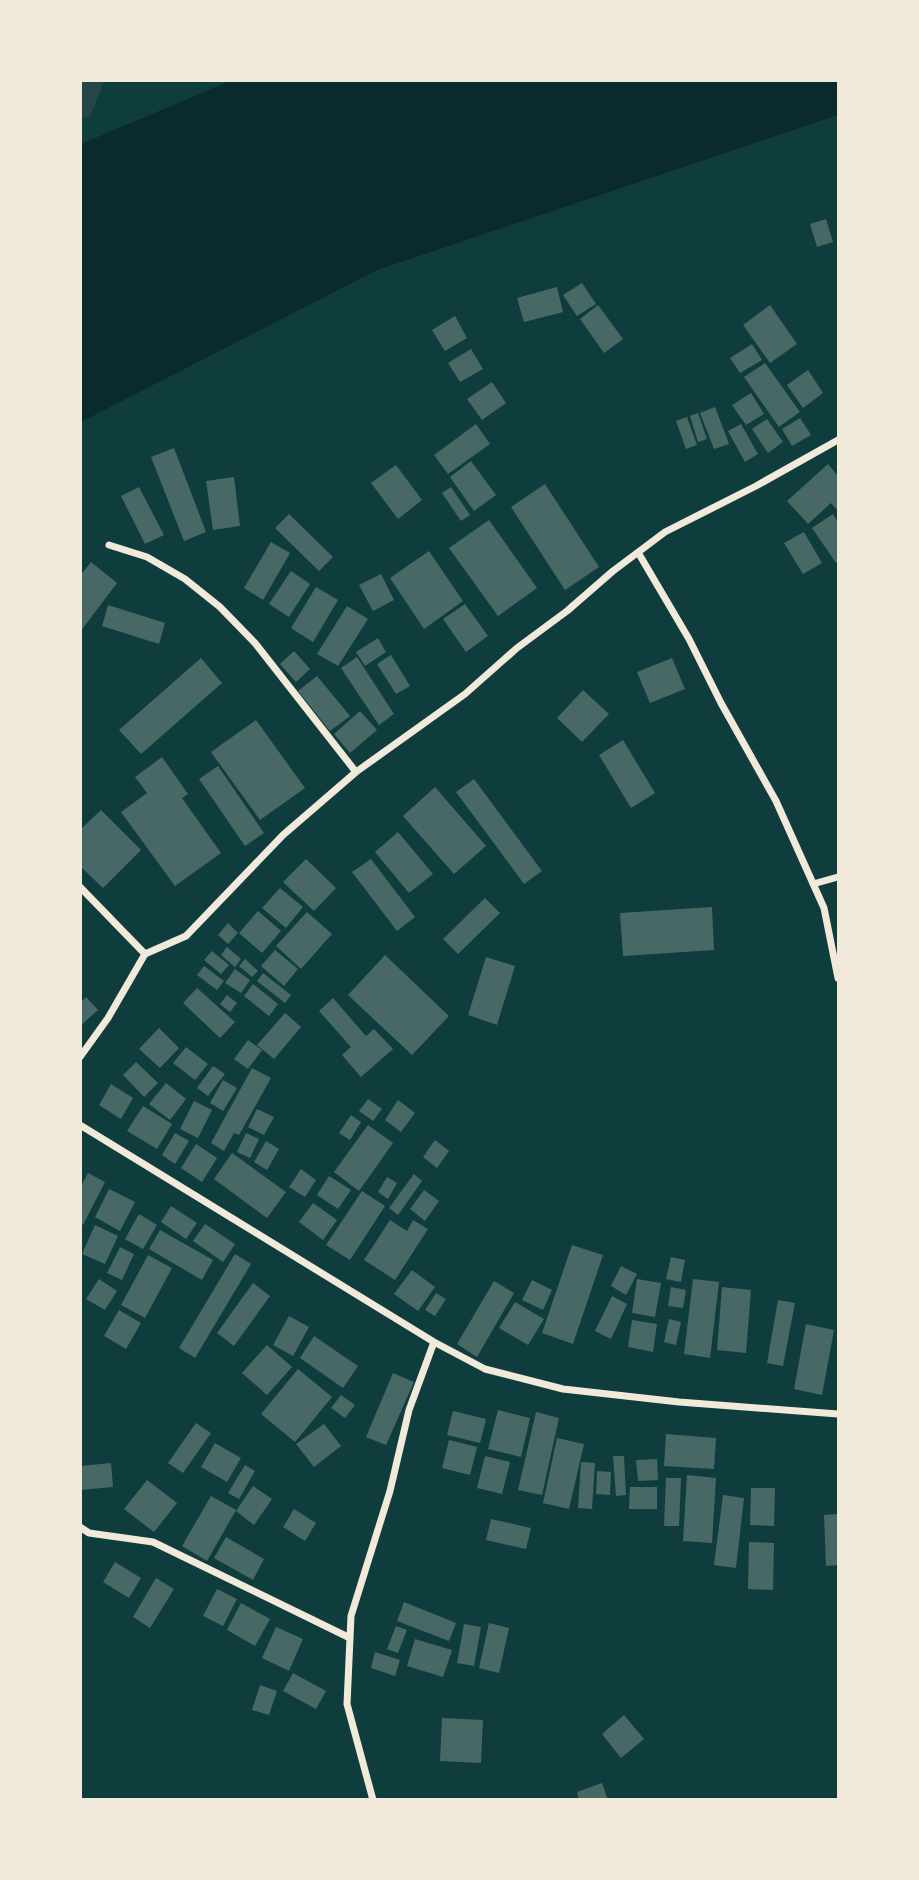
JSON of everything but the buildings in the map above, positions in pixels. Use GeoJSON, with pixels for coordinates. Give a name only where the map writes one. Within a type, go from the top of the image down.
{"type":"FeatureCollection","features":[{"type":"Feature","properties":{"kind":"street"},"geometry":{"type":"LineString","coordinates":[[80,1057],[108,1018],[145,954],[186,936],[283,835],[356,772],[465,694],[517,648],[665,532],[756,486],[838,440]]}},
{"type":"Feature","properties":{"kind":"street"},"geometry":{"type":"LineString","coordinates":[[109,545],[147,557],[185,579],[220,607],[254,643],[356,772]]}},
{"type":"Feature","properties":{"kind":"street"},"geometry":{"type":"LineString","coordinates":[[639,554],[689,639],[776,801],[824,908],[838,978]]}},
{"type":"Feature","properties":{"kind":"street"},"geometry":{"type":"LineString","coordinates":[[813,884],[838,877]]}},
{"type":"Feature","properties":{"kind":"street"},"geometry":{"type":"LineString","coordinates":[[80,887],[145,954]]}},
{"type":"Feature","properties":{"kind":"street"},"geometry":{"type":"LineString","coordinates":[[80,1125],[485,1370],[563,1390],[838,1414]]}},
{"type":"Feature","properties":{"kind":"street"},"geometry":{"type":"LineString","coordinates":[[373,1800],[347,1704],[351,1616],[390,1491],[410,1410],[435,1342]]}},
{"type":"Feature","properties":{"kind":"street"},"geometry":{"type":"LineString","coordinates":[[80,1527],[89,1532],[153,1542],[350,1638]]}},
{"type":"Feature","properties":{"kind":"shaded area"},"geometry":{"type":"Polygon","coordinates":[[[80,81],[104,81],[90,117],[81,118],[80,81]]]}},
{"type":"Feature","properties":{"kind":"shaded area"},"geometry":{"type":"Polygon","coordinates":[[[230,81],[838,81],[838,115],[377,270],[81,422],[81,144],[230,81]]]}}]}
